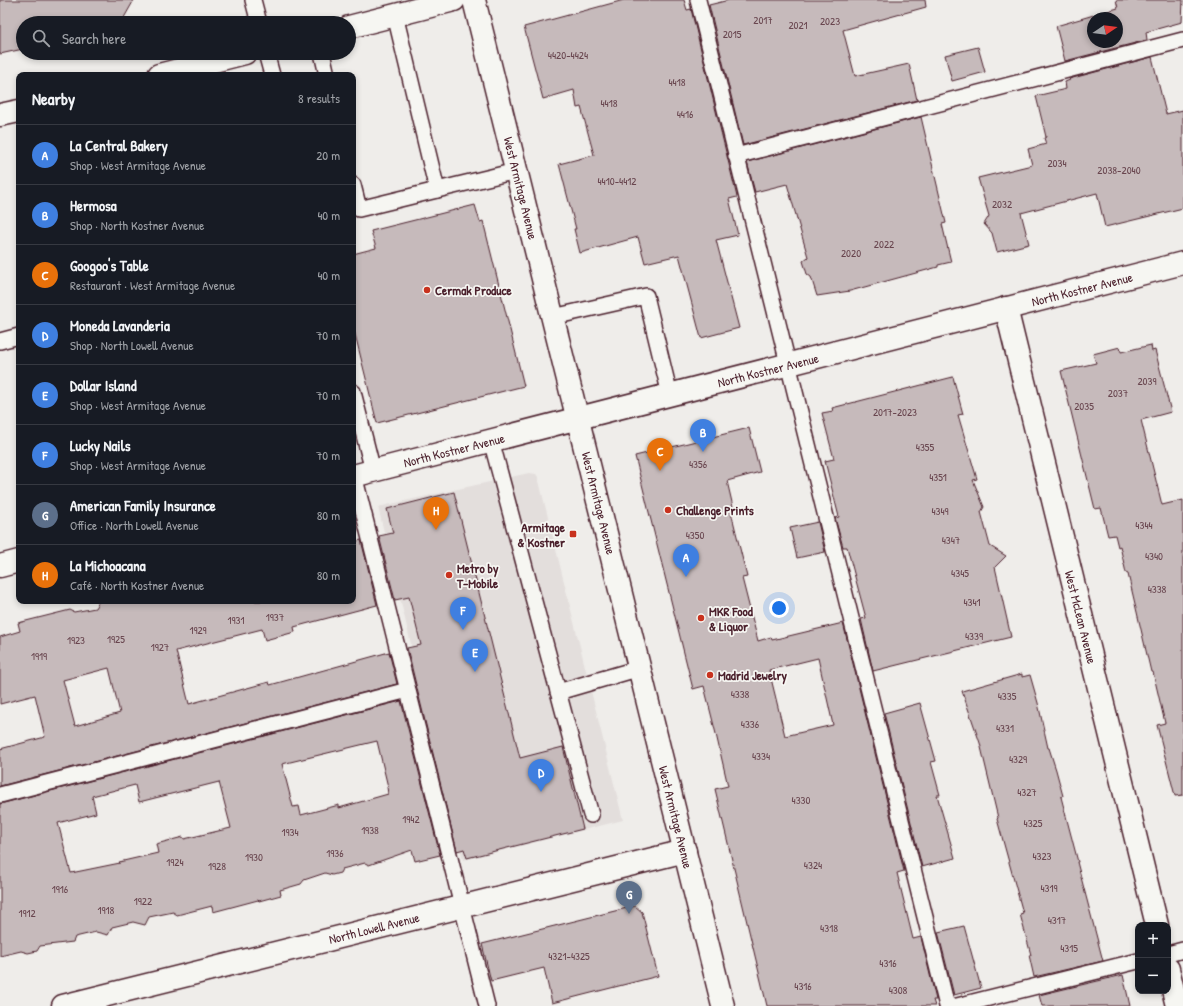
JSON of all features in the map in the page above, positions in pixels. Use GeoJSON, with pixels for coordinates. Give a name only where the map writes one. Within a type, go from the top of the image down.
{"type":"FeatureCollection","features":[{"type":"Feature","properties":{"kind":"street"},"geometry":{"type":"LineString","coordinates":[[356,25],[454,0]]}},
{"type":"Feature","properties":{"kind":"street","name":"West Armitage Avenue"},"geometry":{"type":"LineString","coordinates":[[474,0],[723,1006]]}},
{"type":"Feature","properties":{"kind":"street"},"geometry":{"type":"LineString","coordinates":[[171,72],[218,60]]}},
{"type":"Feature","properties":{"kind":"street"},"geometry":{"type":"LineString","coordinates":[[0,115],[16,111]]}},
{"type":"Feature","properties":{"kind":"street","name":"North Kostner Avenue"},"geometry":{"type":"LineString","coordinates":[[360,474],[1183,263]]}},
{"type":"Feature","properties":{"kind":"street","name":"West McLean Avenue"},"geometry":{"type":"LineString","coordinates":[[1006,308],[1156,922]]}},
{"type":"Feature","properties":{"kind":"street"},"geometry":{"type":"LineString","coordinates":[[0,566],[16,562]]}},
{"type":"Feature","properties":{"kind":"street","name":"North Lowell Avenue"},"geometry":{"type":"LineString","coordinates":[[63,1006],[685,851]]}},
{"type":"Feature","properties":{"kind":"street"},"geometry":{"type":"LineString","coordinates":[[1171,981],[1177,1006]]}},
{"type":"Feature","properties":{"kind":"lane"},"geometry":{"type":"LineString","coordinates":[[253,0],[257,16]]}},
{"type":"Feature","properties":{"kind":"lane"},"geometry":{"type":"LineString","coordinates":[[698,0],[947,1006]]}},
{"type":"Feature","properties":{"kind":"lane"},"geometry":{"type":"LineString","coordinates":[[396,15],[437,190]]}},
{"type":"Feature","properties":{"kind":"lane"},"geometry":{"type":"LineString","coordinates":[[736,156],[1183,40]]}},
{"type":"Feature","properties":{"kind":"lane"},"geometry":{"type":"LineString","coordinates":[[268,60],[271,72]]}},
{"type":"Feature","properties":{"kind":"lane"},"geometry":{"type":"LineString","coordinates":[[324,60],[326,72]]}},
{"type":"Feature","properties":{"kind":"lane"},"geometry":{"type":"LineString","coordinates":[[356,197],[359,209],[516,171]]}},
{"type":"Feature","properties":{"kind":"lane"},"geometry":{"type":"LineString","coordinates":[[553,317],[646,296],[670,395]]}},
{"type":"Feature","properties":{"kind":"lane"},"geometry":{"type":"LineString","coordinates":[[0,341],[16,337]]}},
{"type":"Feature","properties":{"kind":"lane"},"geometry":{"type":"LineString","coordinates":[[356,427],[360,474],[408,690],[487,1006]]}},
{"type":"Feature","properties":{"kind":"lane"},"geometry":{"type":"LineString","coordinates":[[491,440],[591,815]]}},
{"type":"Feature","properties":{"kind":"lane"},"geometry":{"type":"LineString","coordinates":[[558,692],[640,668]]}},
{"type":"Feature","properties":{"kind":"lane"},"geometry":{"type":"LineString","coordinates":[[0,794],[408,690]]}},
{"type":"Feature","properties":{"kind":"lane"},"geometry":{"type":"LineString","coordinates":[[1171,953],[1183,950]]}},
{"type":"Feature","properties":{"kind":"lane"},"geometry":{"type":"LineString","coordinates":[[957,1006],[1135,962]]}},
{"type":"Feature","properties":{"kind":"shaded area"},"geometry":{"type":"Polygon","coordinates":[[[529,473],[536,474],[538,477],[623,820],[463,860],[378,507],[529,473]]]}},
{"type":"Feature","properties":{"kind":"building"},"geometry":{"type":"Polygon","coordinates":[[[0,0],[134,0],[125,16],[16,16],[16,51],[0,54],[0,0]]]}},
{"type":"Feature","properties":{"kind":"building"},"geometry":{"type":"Polygon","coordinates":[[[624,0],[684,0],[687,10],[691,9],[737,197],[729,199],[738,235],[716,240],[739,328],[701,338],[679,255],[645,263],[638,237],[580,253],[574,229],[576,229],[559,164],[594,155],[581,107],[577,108],[574,90],[543,99],[524,27],[624,0]]]}},
{"type":"Feature","properties":{"kind":"building"},"geometry":{"type":"Polygon","coordinates":[[[729,0],[925,0],[926,7],[843,30],[855,76],[909,64],[917,100],[743,145],[709,5],[729,0]]]}},
{"type":"Feature","properties":{"kind":"building"},"geometry":{"type":"Polygon","coordinates":[[[1116,0],[1183,0],[1182,22],[1146,32],[1147,40],[1123,46],[1123,12],[1104,12],[1118,8],[1116,0]]]}},
{"type":"Feature","properties":{"kind":"building"},"geometry":{"type":"Polygon","coordinates":[[[1087,17],[1087,48],[1116,48],[1065,61],[1056,26],[1087,17]]]}},
{"type":"Feature","properties":{"kind":"building"},"geometry":{"type":"Polygon","coordinates":[[[978,47],[985,72],[952,81],[945,55],[978,47]]]}},
{"type":"Feature","properties":{"kind":"building"},"geometry":{"type":"Polygon","coordinates":[[[1152,57],[1166,114],[1183,110],[1183,208],[1105,227],[1097,193],[1021,213],[1029,244],[997,252],[992,233],[984,224],[989,216],[978,178],[1032,165],[1028,149],[1046,144],[1044,138],[1046,137],[1036,96],[1066,89],[1065,82],[1070,80],[1069,79],[1152,57]]]}},
{"type":"Feature","properties":{"kind":"building"},"geometry":{"type":"Polygon","coordinates":[[[921,117],[946,223],[942,224],[951,262],[938,265],[938,267],[850,291],[817,296],[811,277],[807,274],[803,261],[808,257],[787,184],[755,192],[747,162],[921,117]]]}},
{"type":"Feature","properties":{"kind":"building","name":"Cermak Produce"},"geometry":{"type":"Polygon","coordinates":[[[475,205],[480,222],[483,221],[524,386],[377,423],[356,338],[356,253],[376,248],[371,231],[475,205]]]}},
{"type":"Feature","properties":{"kind":"building"},"geometry":{"type":"Polygon","coordinates":[[[1151,345],[1152,351],[1155,350],[1171,412],[1141,420],[1162,505],[1183,500],[1183,795],[1175,796],[1157,725],[1165,723],[1153,672],[1151,672],[1128,574],[1126,573],[1120,546],[1118,547],[1115,535],[1108,536],[1101,508],[1095,509],[1061,371],[1096,363],[1093,354],[1120,347],[1121,352],[1151,345]]]}},
{"type":"Feature","properties":{"kind":"building"},"geometry":{"type":"Polygon","coordinates":[[[953,377],[963,414],[958,415],[977,479],[973,480],[984,507],[981,512],[990,546],[1006,556],[995,567],[1011,637],[873,671],[861,619],[866,618],[847,547],[843,547],[835,518],[839,517],[825,461],[834,459],[822,413],[833,411],[832,408],[953,377]]]}},
{"type":"Feature","properties":{"kind":"building"},"geometry":{"type":"Polygon","coordinates":[[[749,428],[760,472],[727,481],[734,511],[731,512],[747,577],[742,578],[758,641],[771,637],[772,640],[843,623],[904,871],[897,873],[913,939],[921,937],[936,1000],[933,1000],[935,1006],[767,1006],[715,789],[728,786],[716,734],[704,686],[693,689],[635,456],[749,428]],[[818,658],[769,670],[785,736],[833,725],[818,658]]]}},
{"type":"Feature","properties":{"kind":"building"},"geometry":{"type":"Polygon","coordinates":[[[454,492],[520,758],[563,747],[583,829],[467,858],[464,849],[457,851],[407,648],[421,645],[409,597],[395,600],[379,536],[393,533],[387,509],[454,492]]]}},
{"type":"Feature","properties":{"kind":"building"},"geometry":{"type":"Polygon","coordinates":[[[818,522],[825,552],[797,558],[790,528],[818,522]]]}},
{"type":"Feature","properties":{"kind":"building"},"geometry":{"type":"Polygon","coordinates":[[[361,540],[377,605],[294,627],[295,632],[265,640],[262,629],[176,651],[189,704],[269,682],[270,685],[389,652],[397,684],[0,786],[0,749],[45,737],[35,695],[0,704],[0,637],[20,631],[18,623],[70,610],[74,612],[95,608],[97,604],[356,604],[356,541],[361,540]],[[109,668],[63,680],[75,726],[120,713],[109,668]]]}},
{"type":"Feature","properties":{"kind":"building"},"geometry":{"type":"Polygon","coordinates":[[[1022,674],[1022,677],[1030,675],[1038,703],[1048,748],[1063,796],[1061,797],[1103,961],[1034,977],[1029,955],[1031,955],[1020,914],[1023,913],[997,819],[980,743],[962,691],[1022,674]]]}},
{"type":"Feature","properties":{"kind":"building"},"geometry":{"type":"Polygon","coordinates":[[[401,701],[440,855],[415,861],[412,850],[369,865],[365,863],[342,869],[340,873],[332,875],[325,873],[304,880],[301,884],[280,890],[281,895],[259,901],[258,900],[213,912],[212,906],[177,915],[173,912],[149,917],[145,925],[133,922],[112,927],[108,935],[96,932],[75,937],[73,942],[40,946],[37,951],[28,953],[21,951],[0,956],[0,804],[401,701]],[[377,741],[282,764],[293,807],[299,806],[301,815],[339,805],[339,808],[388,794],[388,787],[377,741]],[[219,782],[139,802],[135,785],[92,796],[96,813],[58,823],[71,873],[120,863],[119,862],[158,853],[156,844],[183,837],[184,839],[231,828],[219,782]]]}},
{"type":"Feature","properties":{"kind":"building"},"geometry":{"type":"Polygon","coordinates":[[[920,703],[936,761],[931,762],[940,795],[937,795],[955,858],[922,867],[884,713],[920,703]]]}},
{"type":"Feature","properties":{"kind":"building"},"geometry":{"type":"Polygon","coordinates":[[[635,906],[642,912],[658,976],[552,1003],[544,968],[491,981],[482,944],[635,906]]]}},
{"type":"Feature","properties":{"kind":"building"},"geometry":{"type":"Polygon","coordinates":[[[964,926],[981,988],[954,995],[938,932],[964,926]]]}},
{"type":"Feature","properties":{"kind":"building"},"geometry":{"type":"Polygon","coordinates":[[[1123,975],[1130,1006],[1042,1006],[1039,995],[1123,975]]]}},
{"type":"Feature","properties":{"kind":"place","name":"Cermak Produce"},"geometry":{"type":"Point","coordinates":[427,290]}},
{"type":"Feature","properties":{"kind":"place","name":"Hermosa"},"geometry":{"type":"Point","coordinates":[703,452]}},
{"type":"Feature","properties":{"kind":"place","name":"Googoo's Table"},"geometry":{"type":"Point","coordinates":[660,471]}},
{"type":"Feature","properties":{"kind":"place","name":"Challenge Prints"},"geometry":{"type":"Point","coordinates":[668,510]}},
{"type":"Feature","properties":{"kind":"place","name":"La Michoacana"},"geometry":{"type":"Point","coordinates":[436,530]}},
{"type":"Feature","properties":{"kind":"place","name":"Armitage & Kostner"},"geometry":{"type":"Point","coordinates":[573,534]}},
{"type":"Feature","properties":{"kind":"place","name":"Metro by T-Mobile"},"geometry":{"type":"Point","coordinates":[449,575]}},
{"type":"Feature","properties":{"kind":"place","name":"La Central Bakery"},"geometry":{"type":"Point","coordinates":[686,577]}},
{"type":"Feature","properties":{"kind":"place","name":"MKR Food & Liquor"},"geometry":{"type":"Point","coordinates":[701,618]}},
{"type":"Feature","properties":{"kind":"place","name":"Lucky Nails"},"geometry":{"type":"Point","coordinates":[463,630]}},
{"type":"Feature","properties":{"kind":"place","name":"Dollar Island"},"geometry":{"type":"Point","coordinates":[475,672]}},
{"type":"Feature","properties":{"kind":"place","name":"Madrid Jewelry"},"geometry":{"type":"Point","coordinates":[710,675]}},
{"type":"Feature","properties":{"kind":"place","name":"Moneda Lavanderia"},"geometry":{"type":"Point","coordinates":[541,792]}},
{"type":"Feature","properties":{"kind":"place","name":"American Family Insurance"},"geometry":{"type":"Point","coordinates":[629,914]}}]}
